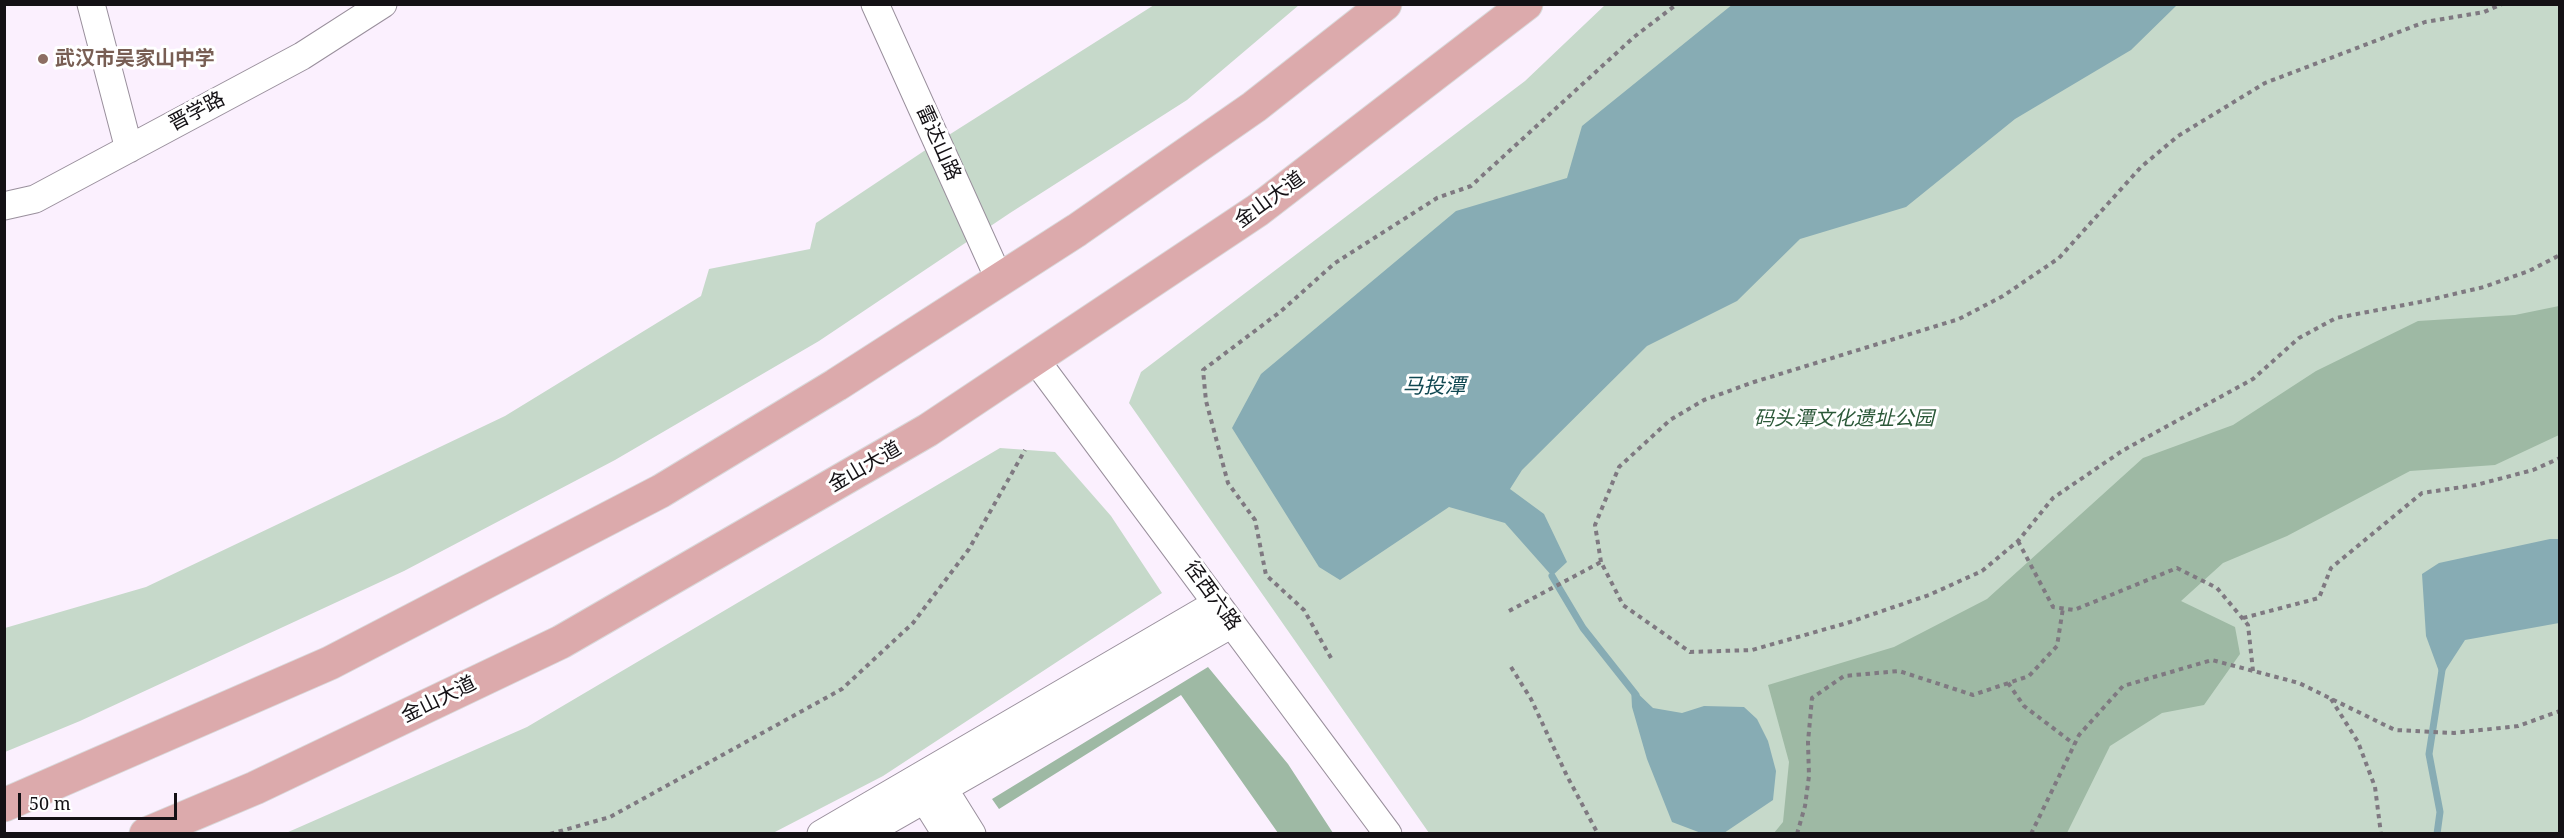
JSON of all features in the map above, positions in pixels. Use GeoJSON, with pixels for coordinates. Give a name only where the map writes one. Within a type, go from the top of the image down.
{"type":"FeatureCollection","features":[{"type":"Feature","properties":{"kind":"main road"},"geometry":{"type":"LineString","coordinates":[[4,805],[330,663],[661,491],[836,385],[1077,230],[1254,107],[1385,4]]}},
{"type":"Feature","properties":{"kind":"main road","name":"金山大道"},"geometry":{"type":"LineString","coordinates":[[146,834],[255,788],[561,642],[928,430],[1258,210],[1526,4]]}},
{"type":"Feature","properties":{"kind":"street"},"geometry":{"type":"LineString","coordinates":[[91,4],[129,149]]}},
{"type":"Feature","properties":{"kind":"street","name":"晋学路"},"geometry":{"type":"LineString","coordinates":[[4,206],[35,199],[129,149],[303,56],[383,4]]}},
{"type":"Feature","properties":{"kind":"street","name":"雷达山路"},"geometry":{"type":"LineString","coordinates":[[875,4],[1000,281]]}},
{"type":"Feature","properties":{"kind":"street","name":"径西六路"},"geometry":{"type":"LineString","coordinates":[[1035,359],[1388,834]]}},
{"type":"Feature","properties":{"kind":"street"},"geometry":{"type":"LineString","coordinates":[[821,834],[929,784],[1225,613]]}},
{"type":"Feature","properties":{"kind":"street"},"geometry":{"type":"LineString","coordinates":[[864,834],[929,784]]}},
{"type":"Feature","properties":{"kind":"street"},"geometry":{"type":"LineString","coordinates":[[929,784],[946,834]]}},
{"type":"Feature","properties":{"kind":"street"},"geometry":{"type":"LineString","coordinates":[[929,784],[972,834]]}},
{"type":"Feature","properties":{"kind":"path"},"geometry":{"type":"LineString","coordinates":[[1331,658],[1304,610],[1266,575],[1255,520],[1228,483],[1206,401],[1203,370],[1280,312],[1335,264],[1437,198],[1471,186],[1634,37],[1677,4]]}},
{"type":"Feature","properties":{"kind":"path"},"geometry":{"type":"LineString","coordinates":[[2502,4],[2484,12],[2426,22],[2265,83],[2178,136],[2141,167],[2059,258],[2003,296],[1959,319],[1755,382],[1704,400],[1670,420],[1619,467],[1595,525],[1601,562],[1623,605],[1690,652],[1752,650],[1847,623],[1929,596],[1982,570],[2018,541],[2053,498],[2122,451],[2253,380],[2300,338],[2336,318],[2484,287],[2529,271],[2559,255]]}},
{"type":"Feature","properties":{"kind":"path"},"geometry":{"type":"LineString","coordinates":[[550,834],[610,817],[842,688],[913,623],[969,549],[1025,450]]}},
{"type":"Feature","properties":{"kind":"path"},"geometry":{"type":"LineString","coordinates":[[2243,618],[2319,598],[2331,568],[2422,494],[2476,485],[2533,470],[2559,458]]}},
{"type":"Feature","properties":{"kind":"path"},"geometry":{"type":"LineString","coordinates":[[2018,541],[2053,607],[2074,610],[2177,568],[2217,588],[2248,625],[2253,671]]}},
{"type":"Feature","properties":{"kind":"path"},"geometry":{"type":"LineString","coordinates":[[1509,611],[1601,562]]}},
{"type":"Feature","properties":{"kind":"path"},"geometry":{"type":"LineString","coordinates":[[1797,834],[1808,786],[1812,698],[1844,676],[1899,671],[1973,695],[2029,676],[2057,646],[2063,608]]}},
{"type":"Feature","properties":{"kind":"path"},"geometry":{"type":"LineString","coordinates":[[2031,834],[2079,735],[2123,686],[2212,660],[2299,683],[2395,730],[2447,733],[2518,726],[2559,711]]}},
{"type":"Feature","properties":{"kind":"path"},"geometry":{"type":"LineString","coordinates":[[1510,667],[1531,699],[1567,776],[1598,834]]}},
{"type":"Feature","properties":{"kind":"path"},"geometry":{"type":"LineString","coordinates":[[2008,683],[2024,706],[2074,744]]}},
{"type":"Feature","properties":{"kind":"path"},"geometry":{"type":"LineString","coordinates":[[2330,698],[2358,742],[2375,787],[2381,834]]}},
{"type":"Feature","properties":{"kind":"green space"},"geometry":{"type":"Polygon","coordinates":[[[1154,5],[1299,5],[1187,100],[1010,213],[819,341],[615,460],[404,571],[80,721],[5,752],[5,628],[146,587],[505,416],[701,296],[709,269],[810,249],[816,223],[933,145],[1154,5]]]}},
{"type":"Feature","properties":{"kind":"green space","name":"码头潭文化遗址公园"},"geometry":{"type":"Polygon","coordinates":[[[1605,5],[2559,5],[2559,833],[1429,833],[1129,403],[1141,372],[1525,81],[1605,5]]]}},
{"type":"Feature","properties":{"kind":"green space"},"geometry":{"type":"Polygon","coordinates":[[[2559,306],[2559,435],[2495,465],[2410,471],[2287,536],[2223,563],[2181,601],[2235,627],[2240,654],[2204,705],[2162,713],[2110,746],[2067,833],[1774,833],[1783,822],[1789,762],[1768,685],[1894,647],[1987,599],[2143,458],[2233,425],[2316,371],[2418,321],[2515,315],[2559,306]]]}},
{"type":"Feature","properties":{"kind":"green space"},"geometry":{"type":"Polygon","coordinates":[[[1000,448],[1055,452],[1111,516],[1162,593],[883,776],[773,833],[286,833],[527,727],[1000,448]]]}},
{"type":"Feature","properties":{"kind":"green space"},"geometry":{"type":"Polygon","coordinates":[[[1208,667],[1288,764],[1333,833],[1278,833],[1181,695],[999,809],[992,799],[1208,667]]]}},
{"type":"Feature","properties":{"kind":"water","name":"马投潭"},"geometry":{"type":"Polygon","coordinates":[[[1733,4],[2177,5],[2131,50],[2015,119],[1906,207],[1800,239],[1737,301],[1647,346],[1522,470],[1510,489],[1544,514],[1567,562],[1552,576],[1505,523],[1449,507],[1340,580],[1319,567],[1232,428],[1261,374],[1456,211],[1567,178],[1582,126],[1733,4]]]}},
{"type":"Feature","properties":{"kind":"water"},"geometry":{"type":"Polygon","coordinates":[[[2559,539],[2559,623],[2465,640],[2441,677],[2426,636],[2422,574],[2439,563],[2559,539]]]}},
{"type":"Feature","properties":{"kind":"water"},"geometry":{"type":"Polygon","coordinates":[[[1631,687],[1653,708],[1682,713],[1704,706],[1744,707],[1757,719],[1768,741],[1776,771],[1773,800],[1724,833],[1701,833],[1672,822],[1647,759],[1632,707],[1631,687]]]}},
{"type":"Feature","properties":{"kind":"waterway"},"geometry":{"type":"LineString","coordinates":[[1552,576],[1583,628],[1636,695]]}},
{"type":"Feature","properties":{"kind":"waterway"},"geometry":{"type":"LineString","coordinates":[[2437,834],[2440,812],[2429,754],[2442,670]]}},
{"type":"Feature","properties":{"kind":"place","name":"武汉市吴家山中学"},"geometry":{"type":"Point","coordinates":[43,59]}}]}
